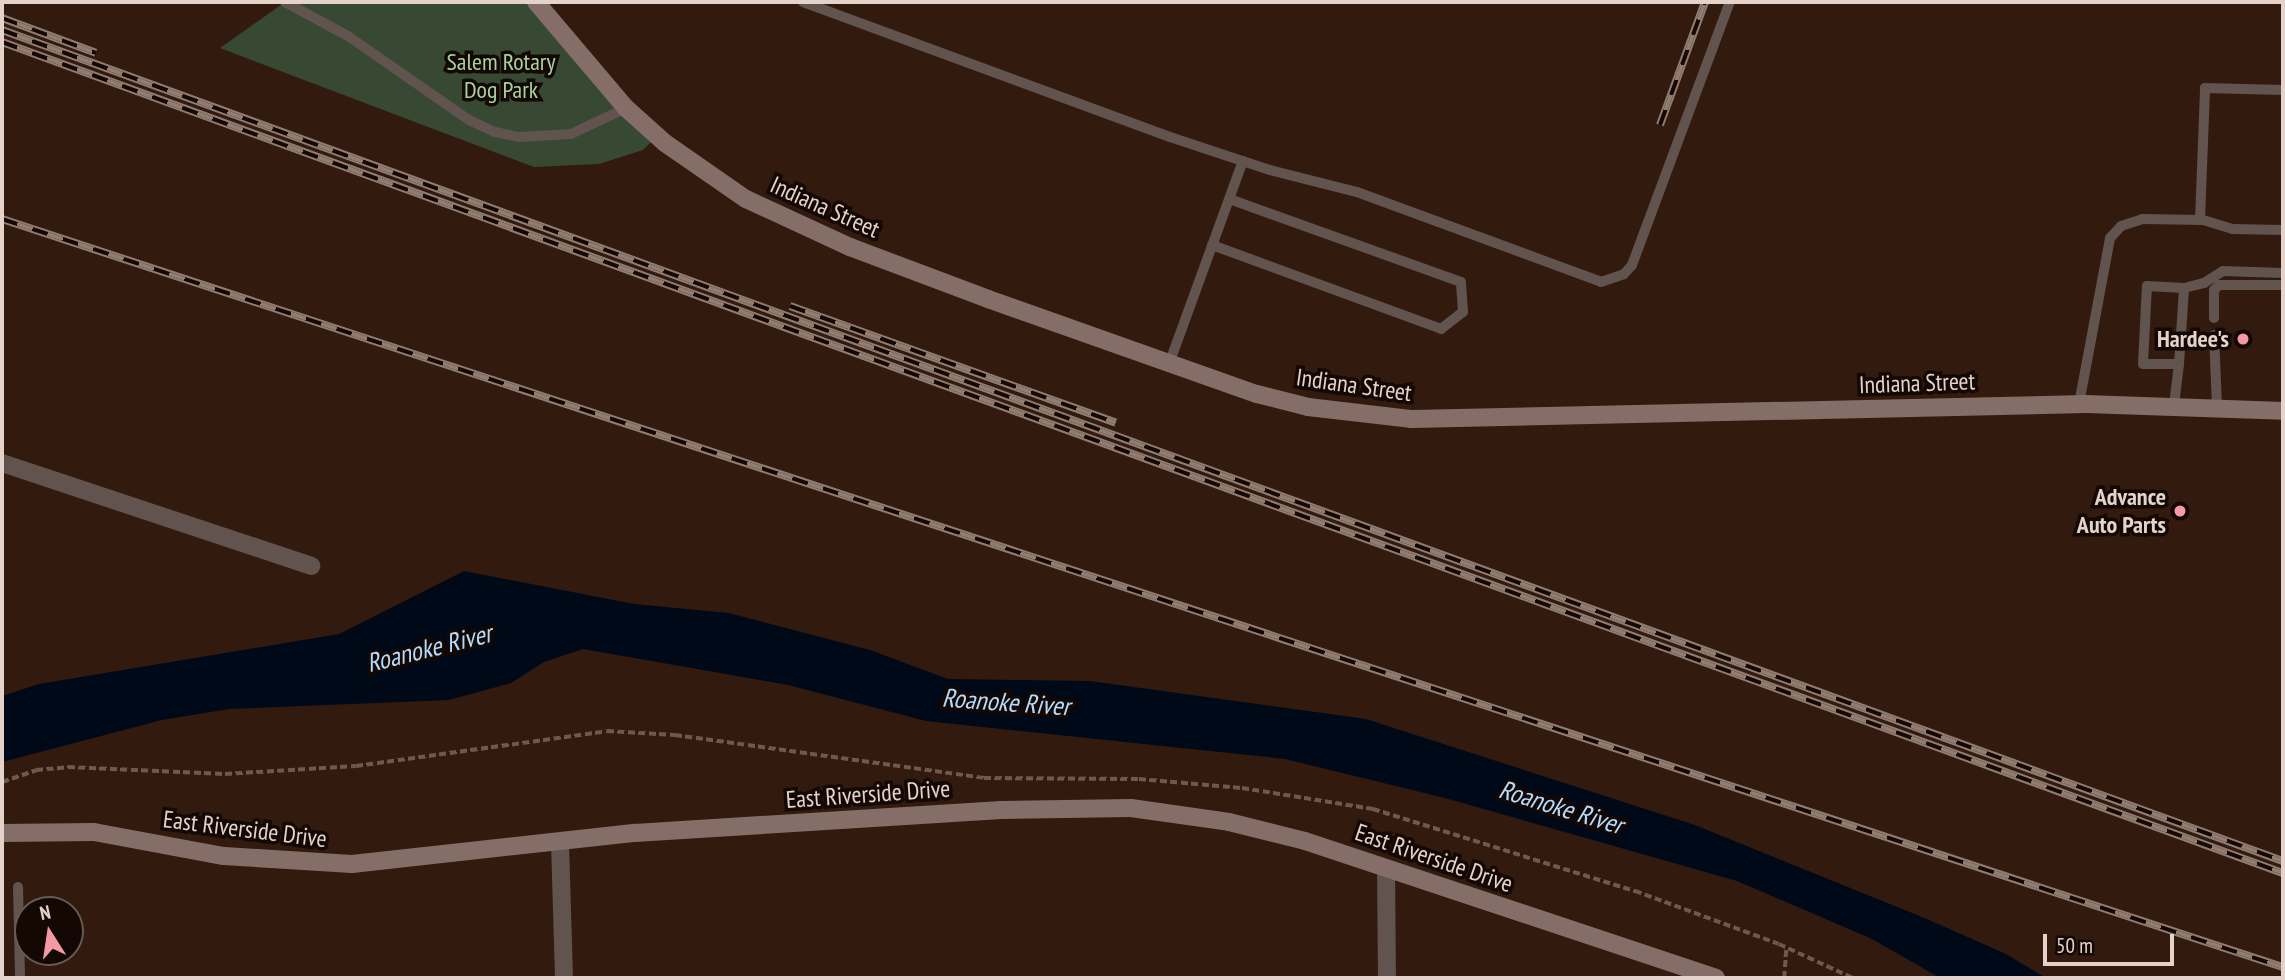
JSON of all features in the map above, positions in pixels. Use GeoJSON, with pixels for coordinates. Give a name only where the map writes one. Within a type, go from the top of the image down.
{"type":"FeatureCollection","features":[{"type":"Feature","properties":{"kind":"street","name":"Indiana Street"},"geometry":{"type":"LineString","coordinates":[[536,2],[626,108],[704,172],[797,225],[1168,364],[1308,407],[1412,419],[2079,404],[2174,405],[2283,411]]}},
{"type":"Feature","properties":{"kind":"street"},"geometry":{"type":"LineString","coordinates":[[2,463],[311,566]]}},
{"type":"Feature","properties":{"kind":"street","name":"East Riverside Drive"},"geometry":{"type":"LineString","coordinates":[[2,833],[94,832],[224,856],[328,864],[559,843],[635,833],[1001,810],[1117,808],[1229,822],[1306,841],[1716,978]]}},
{"type":"Feature","properties":{"kind":"street"},"geometry":{"type":"LineString","coordinates":[[559,843],[564,978]]}},
{"type":"Feature","properties":{"kind":"street"},"geometry":{"type":"LineString","coordinates":[[1386,868],[1387,978]]}},
{"type":"Feature","properties":{"kind":"lane"},"geometry":{"type":"LineString","coordinates":[[285,2],[348,36],[469,120],[495,132],[547,138],[571,134],[626,108]]}},
{"type":"Feature","properties":{"kind":"lane"},"geometry":{"type":"LineString","coordinates":[[803,2],[1243,161],[1357,192],[1591,280],[1613,280],[1632,265],[1730,2]]}},
{"type":"Feature","properties":{"kind":"lane"},"geometry":{"type":"LineString","coordinates":[[2201,220],[2205,88],[2283,90]]}},
{"type":"Feature","properties":{"kind":"lane"},"geometry":{"type":"LineString","coordinates":[[1168,364],[1243,161]]}},
{"type":"Feature","properties":{"kind":"lane"},"geometry":{"type":"LineString","coordinates":[[1212,245],[1441,329],[1463,312],[1461,282],[1229,199]]}},
{"type":"Feature","properties":{"kind":"lane"},"geometry":{"type":"LineString","coordinates":[[2079,404],[2110,238],[2121,226],[2142,219],[2201,220],[2233,229],[2283,230]]}},
{"type":"Feature","properties":{"kind":"lane"},"geometry":{"type":"LineString","coordinates":[[2179,364],[2143,364],[2147,286],[2184,288],[2204,284],[2223,271],[2283,273]]}},
{"type":"Feature","properties":{"kind":"lane"},"geometry":{"type":"LineString","coordinates":[[2214,318],[2214,290],[2219,285],[2283,285]]}},
{"type":"Feature","properties":{"kind":"lane"},"geometry":{"type":"LineString","coordinates":[[2174,405],[2184,288]]}},
{"type":"Feature","properties":{"kind":"lane"},"geometry":{"type":"LineString","coordinates":[[2214,335],[2217,407]]}},
{"type":"Feature","properties":{"kind":"lane"},"geometry":{"type":"LineString","coordinates":[[18,887],[20,978]]}},
{"type":"Feature","properties":{"kind":"path"},"geometry":{"type":"LineString","coordinates":[[1784,978],[1786,947]]}},
{"type":"Feature","properties":{"kind":"green space","name":"Salem Rotary Dog Park"},"geometry":{"type":"Polygon","coordinates":[[[285,2],[537,2],[657,136],[643,150],[599,164],[534,167],[220,48],[285,2]]]}},
{"type":"Feature","properties":{"kind":"water","name":"Roanoke River"},"geometry":{"type":"Polygon","coordinates":[[[464,571],[634,604],[729,613],[870,650],[948,679],[1090,681],[1366,719],[1695,825],[1927,919],[2006,954],[2046,978],[1940,978],[1872,939],[1737,881],[1445,798],[1285,759],[926,721],[788,685],[583,649],[544,662],[511,683],[449,700],[229,709],[162,720],[2,762],[2,696],[39,684],[339,634],[464,571]]]}},
{"type":"Feature","properties":{"kind":"railway"},"geometry":{"type":"LineString","coordinates":[[1660,125],[1705,2]]}},
{"type":"Feature","properties":{"kind":"railway"},"geometry":{"type":"LineString","coordinates":[[2,18],[96,53]]}},
{"type":"Feature","properties":{"kind":"railway"},"geometry":{"type":"LineString","coordinates":[[2,30],[2283,861]]}},
{"type":"Feature","properties":{"kind":"railway"},"geometry":{"type":"LineString","coordinates":[[2,42],[2283,873]]}},
{"type":"Feature","properties":{"kind":"railway"},"geometry":{"type":"LineString","coordinates":[[2,219],[2283,967]]}},
{"type":"Feature","properties":{"kind":"railway"},"geometry":{"type":"LineString","coordinates":[[790,306],[1116,423]]}},
{"type":"Feature","properties":{"kind":"place","name":"Hardee's"},"geometry":{"type":"Point","coordinates":[2243,339]}},
{"type":"Feature","properties":{"kind":"place","name":"Advance Auto Parts"},"geometry":{"type":"Point","coordinates":[2180,511]}}]}
